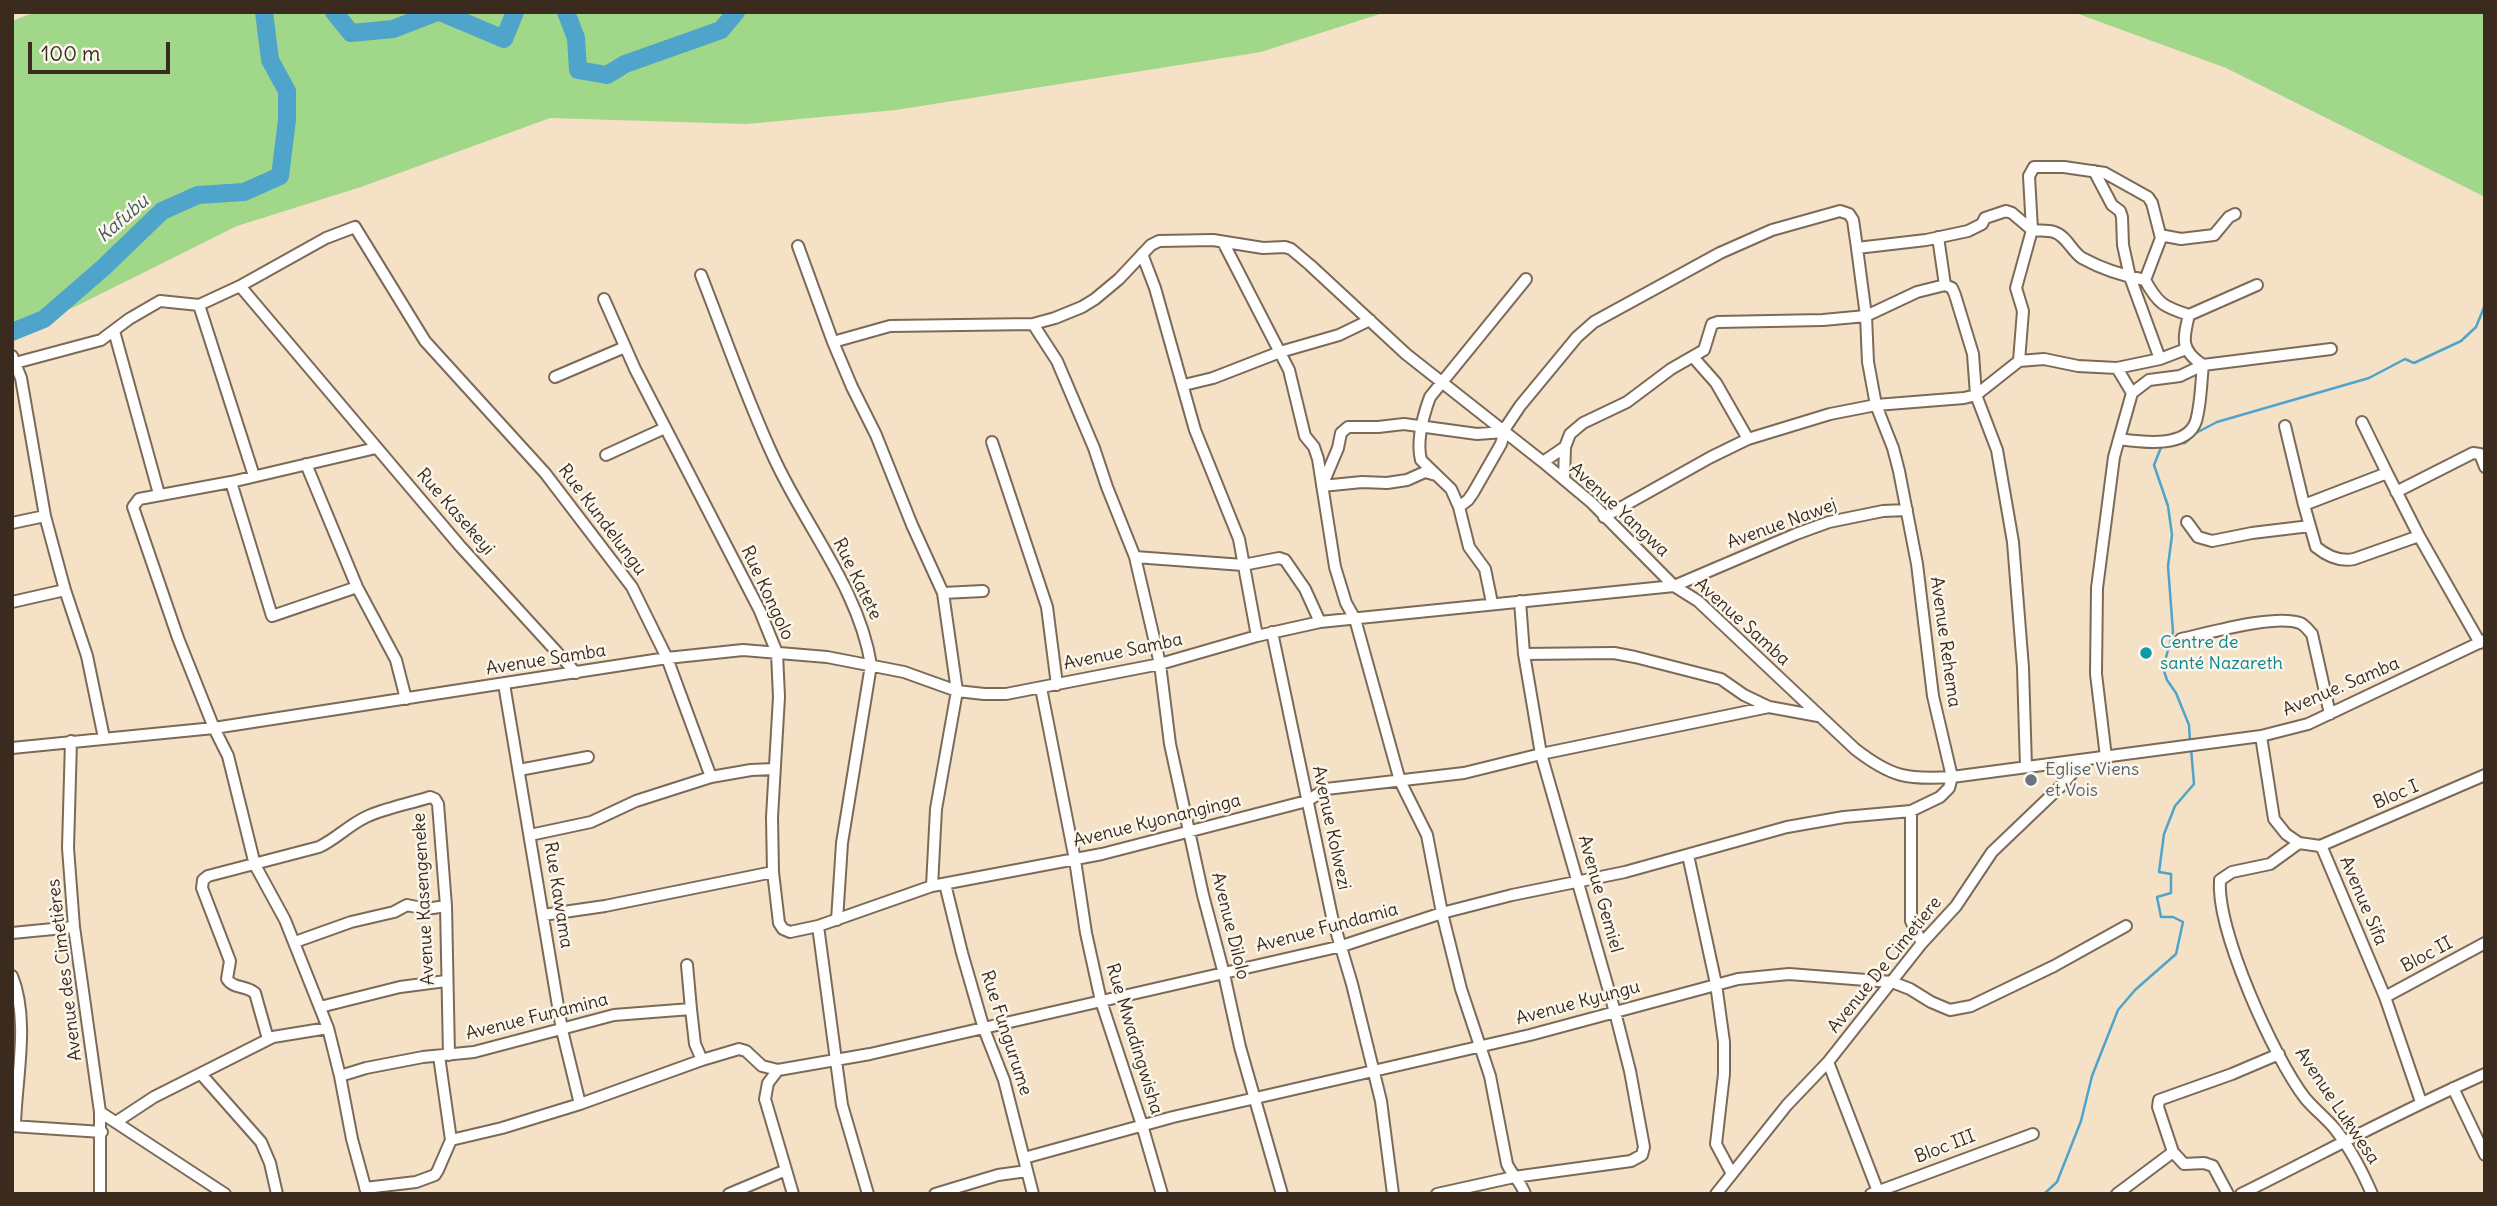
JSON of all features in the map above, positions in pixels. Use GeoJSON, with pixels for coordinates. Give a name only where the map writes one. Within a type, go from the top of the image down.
{"type":"FeatureCollection","features":[{"type":"Feature","properties":{"kind":"street"},"geometry":{"type":"LineString","coordinates":[[2019,360],[2023,311],[2016,288],[2032,230],[2029,176],[2034,167],[2064,167],[2105,173],[2148,197],[2161,238],[2145,280]]}},
{"type":"Feature","properties":{"kind":"street"},"geometry":{"type":"LineString","coordinates":[[2094,171],[2109,200],[2122,217],[2123,245],[2130,277],[2160,359]]}},
{"type":"Feature","properties":{"kind":"street","name":"Avenue Rehema"},"geometry":{"type":"LineString","coordinates":[[1504,432],[1520,406],[1584,330],[1639,296],[1720,253],[1772,230],[1840,211],[1849,214],[1853,220],[1866,316],[1868,362],[1876,405],[1894,448],[1907,510],[1917,564],[1933,696],[1952,777]]}},
{"type":"Feature","properties":{"kind":"street"},"geometry":{"type":"LineString","coordinates":[[1857,248],[1968,232],[1982,224],[1985,218],[2006,211],[2032,230],[2059,234],[2082,258],[2130,277],[2145,280],[2164,307],[2189,315],[2257,285]]}},
{"type":"Feature","properties":{"kind":"street"},"geometry":{"type":"LineString","coordinates":[[2161,238],[2165,236],[2181,239],[2214,235],[2235,214]]}},
{"type":"Feature","properties":{"kind":"street","name":"Rue Kundelungu"},"geometry":{"type":"LineString","coordinates":[[240,286],[326,239],[355,227],[425,341],[545,473],[632,587],[667,658],[711,777]]}},
{"type":"Feature","properties":{"kind":"street"},"geometry":{"type":"LineString","coordinates":[[1938,237],[1945,285]]}},
{"type":"Feature","properties":{"kind":"street"},"geometry":{"type":"LineString","coordinates":[[833,342],[890,326],[1033,324],[1055,318],[1095,299],[1159,241],[1223,242],[1245,247],[1291,249],[1406,354],[1543,462]]}},
{"type":"Feature","properties":{"kind":"street"},"geometry":{"type":"LineString","coordinates":[[1223,242],[1289,370],[1306,436],[1318,459],[1335,567],[1354,619],[1400,781],[1427,835],[1442,913],[1461,989],[1482,1045],[1490,1076],[1507,1164],[1525,1194]]}},
{"type":"Feature","properties":{"kind":"street"},"geometry":{"type":"LineString","coordinates":[[797,246],[833,342],[943,593],[957,691],[936,809],[932,886]]}},
{"type":"Feature","properties":{"kind":"street"},"geometry":{"type":"LineString","coordinates":[[1142,254],[1155,288],[1195,430],[1239,539],[1257,636]]}},
{"type":"Feature","properties":{"kind":"street","name":"Rue Katete"},"geometry":{"type":"LineString","coordinates":[[701,275],[734,366],[774,458],[855,609],[867,640],[871,664],[842,844],[837,920]]}},
{"type":"Feature","properties":{"kind":"street"},"geometry":{"type":"LineString","coordinates":[[1492,603],[1485,569],[1469,547],[1459,507],[1451,489],[1421,460],[1419,452],[1422,425],[1430,397],[1526,279]]}},
{"type":"Feature","properties":{"kind":"street"},"geometry":{"type":"LineString","coordinates":[[1866,316],[1917,292],[1945,285],[1952,288],[1955,295],[1973,354],[1976,395],[1997,450],[2013,542],[2023,668],[2026,767]]}},
{"type":"Feature","properties":{"kind":"street"},"geometry":{"type":"LineString","coordinates":[[104,738],[87,656],[65,590],[46,516],[21,378],[14,364],[101,340],[129,318],[160,301],[199,305],[240,286]]}},
{"type":"Feature","properties":{"kind":"street","name":"Rue Kasekeyi"},"geometry":{"type":"LineString","coordinates":[[240,286],[460,545],[576,673]]}},
{"type":"Feature","properties":{"kind":"street","name":"Rue Kongolo"},"geometry":{"type":"LineString","coordinates":[[604,299],[665,428],[760,611],[777,653],[779,697],[774,769],[773,872],[779,923],[783,929]]}},
{"type":"Feature","properties":{"kind":"street"},"geometry":{"type":"LineString","coordinates":[[199,305],[254,476]]}},
{"type":"Feature","properties":{"kind":"street"},"geometry":{"type":"LineString","coordinates":[[2189,315],[2184,334],[2186,349],[2192,358],[2203,365]]}},
{"type":"Feature","properties":{"kind":"street","name":"Avenue Yangwa"},"geometry":{"type":"LineString","coordinates":[[1674,586],[1543,462],[1565,447],[1570,435],[1583,423],[1627,402],[1671,369],[1704,350],[1712,324],[1866,316]]}},
{"type":"Feature","properties":{"kind":"street"},"geometry":{"type":"LineString","coordinates":[[1184,385],[1213,378],[1280,352],[1339,335],[1370,320]]}},
{"type":"Feature","properties":{"kind":"street","name":"Avenue Dilolo"},"geometry":{"type":"LineString","coordinates":[[1033,324],[1057,361],[1094,448],[1135,557],[1160,663],[1170,744],[1210,927],[1224,974],[1240,1047],[1282,1194]]}},
{"type":"Feature","properties":{"kind":"street"},"geometry":{"type":"LineString","coordinates":[[114,331],[159,494]]}},
{"type":"Feature","properties":{"kind":"street"},"geometry":{"type":"LineString","coordinates":[[555,377],[625,347]]}},
{"type":"Feature","properties":{"kind":"street"},"geometry":{"type":"LineString","coordinates":[[1604,517],[1748,439],[1829,414],[1876,405],[1976,395],[2019,360],[2044,359],[2078,366],[2117,368],[2160,359],[2186,349]]}},
{"type":"Feature","properties":{"kind":"street"},"geometry":{"type":"LineString","coordinates":[[2106,757],[2096,674],[2099,566],[2114,457],[2132,393],[2149,380],[2180,376],[2203,365],[2331,349]]}},
{"type":"Feature","properties":{"kind":"street"},"geometry":{"type":"LineString","coordinates":[[1693,357],[1717,383],[1748,439]]}},
{"type":"Feature","properties":{"kind":"street"},"geometry":{"type":"LineString","coordinates":[[2119,439],[2158,443],[2177,438],[2190,430],[2196,421],[2203,365]]}},
{"type":"Feature","properties":{"kind":"street"},"geometry":{"type":"LineString","coordinates":[[2117,368],[2132,393]]}},
{"type":"Feature","properties":{"kind":"street"},"geometry":{"type":"LineString","coordinates":[[2362,422],[2419,536],[2482,642]]}},
{"type":"Feature","properties":{"kind":"street"},"geometry":{"type":"LineString","coordinates":[[1322,486],[1343,429],[1354,425],[1378,427],[1404,424],[1477,434],[1504,432]]}},
{"type":"Feature","properties":{"kind":"street"},"geometry":{"type":"LineString","coordinates":[[2285,426],[2315,547],[2331,557],[2346,561],[2419,536]]}},
{"type":"Feature","properties":{"kind":"street"},"geometry":{"type":"LineString","coordinates":[[606,455],[665,428]]}},
{"type":"Feature","properties":{"kind":"street"},"geometry":{"type":"LineString","coordinates":[[1459,507],[1473,493],[1501,444],[1504,432]]}},
{"type":"Feature","properties":{"kind":"street"},"geometry":{"type":"LineString","coordinates":[[992,442],[1047,607],[1057,685]]}},
{"type":"Feature","properties":{"kind":"street"},"geometry":{"type":"LineString","coordinates":[[1564,480],[1565,447]]}},
{"type":"Feature","properties":{"kind":"street"},"geometry":{"type":"LineString","coordinates":[[376,448],[231,482],[159,494],[139,499],[133,507],[178,638],[228,756],[255,865],[295,942],[328,1028],[366,1191],[416,1182],[435,1175],[452,1140],[577,1106],[739,1049],[746,1051],[762,1066],[778,1070],[768,1083],[765,1100],[793,1194]]}},
{"type":"Feature","properties":{"kind":"street"},"geometry":{"type":"LineString","coordinates":[[2396,492],[2473,453],[2480,454],[2485,467]]}},
{"type":"Feature","properties":{"kind":"street"},"geometry":{"type":"LineString","coordinates":[[306,464],[358,587],[396,660],[406,699]]}},
{"type":"Feature","properties":{"kind":"street"},"geometry":{"type":"LineString","coordinates":[[1322,486],[1362,482],[1387,483],[1407,480],[1425,472],[1436,475]]}},
{"type":"Feature","properties":{"kind":"street"},"geometry":{"type":"LineString","coordinates":[[2304,505],[2387,472]]}},
{"type":"Feature","properties":{"kind":"street"},"geometry":{"type":"LineString","coordinates":[[231,482],[272,616],[358,587]]}},
{"type":"Feature","properties":{"kind":"street","name":"Avenue Nawej"},"geometry":{"type":"LineString","coordinates":[[1674,586],[1829,522],[1883,511],[1907,510]]}},
{"type":"Feature","properties":{"kind":"street"},"geometry":{"type":"LineString","coordinates":[[12,523],[46,516]]}},
{"type":"Feature","properties":{"kind":"street"},"geometry":{"type":"LineString","coordinates":[[2187,522],[2198,537],[2212,541],[2310,526]]}},
{"type":"Feature","properties":{"kind":"street"},"geometry":{"type":"LineString","coordinates":[[1135,557],[1242,565],[1279,558],[1285,560],[1305,589],[1320,622]]}},
{"type":"Feature","properties":{"kind":"street","name":"Avenue Samba"},"geometry":{"type":"LineString","coordinates":[[12,748],[214,728],[667,658],[743,650],[827,657],[871,664],[904,672],[957,691],[1006,694],[1160,663],[1272,632],[1320,622],[1674,586],[1698,601],[1821,717],[1879,767],[1919,779],[2204,745]]}},
{"type":"Feature","properties":{"kind":"street"},"geometry":{"type":"LineString","coordinates":[[12,603],[65,590]]}},
{"type":"Feature","properties":{"kind":"street"},"geometry":{"type":"LineString","coordinates":[[943,593],[983,592]]}},
{"type":"Feature","properties":{"kind":"street","name":"Avenue Gemiel"},"geometry":{"type":"LineString","coordinates":[[1437,1194],[1514,1177],[1625,1162],[1642,1155],[1644,1147],[1630,1071],[1615,1012],[1541,754],[1524,654],[1520,601]]}},
{"type":"Feature","properties":{"kind":"street"},"geometry":{"type":"LineString","coordinates":[[2181,639],[2258,623],[2286,620],[2303,624],[2312,634],[2330,714]]}},
{"type":"Feature","properties":{"kind":"street","name":"Avenue Kolwezi"},"geometry":{"type":"LineString","coordinates":[[1272,632],[1332,917],[1342,946],[1381,1101],[1393,1194]]}},
{"type":"Feature","properties":{"kind":"street","name":"Avenue. Samba"},"geometry":{"type":"LineString","coordinates":[[2204,745],[2261,736],[2308,724],[2482,642]]}},
{"type":"Feature","properties":{"kind":"street"},"geometry":{"type":"LineString","coordinates":[[1524,654],[1614,653],[1635,657],[1721,679],[1744,695],[1769,707],[1821,717]]}},
{"type":"Feature","properties":{"kind":"street","name":"Rue Kawama"},"geometry":{"type":"LineString","coordinates":[[504,684],[577,1106]]}},
{"type":"Feature","properties":{"kind":"street","name":"Rue Mwadingwisha"},"geometry":{"type":"LineString","coordinates":[[1041,688],[1101,1001],[1142,1125],[1161,1194]]}},
{"type":"Feature","properties":{"kind":"street","name":"Avenue Kyonanginga"},"geometry":{"type":"LineString","coordinates":[[783,929],[790,932],[818,926],[932,886],[1075,860],[1307,801],[1326,789],[1464,773],[1541,754],[1769,707]]}},
{"type":"Feature","properties":{"kind":"street"},"geometry":{"type":"LineString","coordinates":[[2261,736],[2274,819],[2286,834],[2299,843]]}},
{"type":"Feature","properties":{"kind":"street","name":"Avenue des Cimetières"},"geometry":{"type":"LineString","coordinates":[[71,741],[72,786],[68,848],[74,927],[102,1132],[100,1194]]}},
{"type":"Feature","properties":{"kind":"street"},"geometry":{"type":"LineString","coordinates":[[519,770],[588,757]]}},
{"type":"Feature","properties":{"kind":"street","name":"Avenue De Cimetiere"},"geometry":{"type":"LineString","coordinates":[[1716,1194],[1804,1085],[1828,1062],[1922,943],[1956,906],[1992,852],[2060,787],[2083,761]]}},
{"type":"Feature","properties":{"kind":"street"},"geometry":{"type":"LineString","coordinates":[[530,835],[591,822],[636,801],[711,777],[774,769]]}},
{"type":"Feature","properties":{"kind":"street","name":"Bloc I"},"geometry":{"type":"LineString","coordinates":[[2320,846],[2485,775]]}},
{"type":"Feature","properties":{"kind":"street","name":"Avenue Fundamia"},"geometry":{"type":"LineString","coordinates":[[778,1070],[984,1029],[1342,946],[1442,913],[1625,872],[1817,820],[1910,811],[1940,797],[1949,788],[1952,777]]}},
{"type":"Feature","properties":{"kind":"street","name":"Avenue Kasengeneke"},"geometry":{"type":"LineString","coordinates":[[268,1039],[255,993],[233,985],[227,979],[230,961],[202,884],[203,880],[208,876],[319,847],[367,816],[430,797],[435,799],[438,804],[446,906],[444,1055],[452,1140]]}},
{"type":"Feature","properties":{"kind":"street"},"geometry":{"type":"LineString","coordinates":[[1910,811],[1911,921],[1922,943]]}},
{"type":"Feature","properties":{"kind":"street","name":"Avenue Sifa"},"geometry":{"type":"LineString","coordinates":[[2299,843],[2320,846],[2385,997],[2421,1102]]}},
{"type":"Feature","properties":{"kind":"street","name":"Avenue Lukwesa"},"geometry":{"type":"LineString","coordinates":[[2299,843],[2270,864],[2232,872],[2220,880],[2219,893],[2235,954],[2251,998],[2305,1097],[2345,1143],[2372,1194]]}},
{"type":"Feature","properties":{"kind":"street"},"geometry":{"type":"LineString","coordinates":[[1688,855],[1716,984],[1724,1042],[1724,1074],[1716,1144],[1732,1174]]}},
{"type":"Feature","properties":{"kind":"street"},"geometry":{"type":"LineString","coordinates":[[543,915],[605,906],[773,872]]}},
{"type":"Feature","properties":{"kind":"street","name":"Rue Fungurume"},"geometry":{"type":"LineString","coordinates":[[945,884],[984,1029],[1004,1080],[1033,1194]]}},
{"type":"Feature","properties":{"kind":"street"},"geometry":{"type":"LineString","coordinates":[[295,942],[351,922],[394,912],[402,906],[412,904],[426,909],[446,906]]}},
{"type":"Feature","properties":{"kind":"street"},"geometry":{"type":"LineString","coordinates":[[818,926],[842,1105],[868,1194]]}},
{"type":"Feature","properties":{"kind":"street","name":"Avenue Kyungu"},"geometry":{"type":"LineString","coordinates":[[1024,1158],[1255,1097],[1530,1035],[1716,984],[1770,974],[1892,982],[1950,1010],[1971,1006],[2054,966],[2126,926]]}},
{"type":"Feature","properties":{"kind":"street"},"geometry":{"type":"LineString","coordinates":[[12,933],[74,927]]}},
{"type":"Feature","properties":{"kind":"street","name":"Bloc II"},"geometry":{"type":"LineString","coordinates":[[2385,997],[2485,943]]}},
{"type":"Feature","properties":{"kind":"street"},"geometry":{"type":"LineString","coordinates":[[687,965],[695,1044],[702,1060]]}},
{"type":"Feature","properties":{"kind":"street"},"geometry":{"type":"LineString","coordinates":[[12,976],[16,987],[21,1053],[14,1126],[102,1132]]}},
{"type":"Feature","properties":{"kind":"street"},"geometry":{"type":"LineString","coordinates":[[320,1007],[400,987],[446,981]]}},
{"type":"Feature","properties":{"kind":"street","name":"Avenue Funamina"},"geometry":{"type":"LineString","coordinates":[[340,1076],[366,1068],[474,1052],[614,1015],[691,1009]]}},
{"type":"Feature","properties":{"kind":"street"},"geometry":{"type":"LineString","coordinates":[[116,1122],[154,1097],[268,1039],[328,1028]]}},
{"type":"Feature","properties":{"kind":"street"},"geometry":{"type":"LineString","coordinates":[[2228,1194],[2213,1166],[2204,1163],[2183,1164],[2173,1152],[2158,1107],[2159,1100],[2280,1054]]}},
{"type":"Feature","properties":{"kind":"street"},"geometry":{"type":"LineString","coordinates":[[1828,1062],[1876,1193]]}},
{"type":"Feature","properties":{"kind":"street"},"geometry":{"type":"LineString","coordinates":[[201,1074],[261,1142],[270,1163],[277,1194]]}},
{"type":"Feature","properties":{"kind":"street"},"geometry":{"type":"LineString","coordinates":[[2241,1194],[2421,1102],[2485,1074]]}},
{"type":"Feature","properties":{"kind":"street"},"geometry":{"type":"LineString","coordinates":[[2453,1088],[2485,1155]]}},
{"type":"Feature","properties":{"kind":"street"},"geometry":{"type":"LineString","coordinates":[[100,1112],[204,1188],[225,1194]]}},
{"type":"Feature","properties":{"kind":"street","name":"Bloc III"},"geometry":{"type":"LineString","coordinates":[[1876,1193],[2033,1134]]}},
{"type":"Feature","properties":{"kind":"street"},"geometry":{"type":"LineString","coordinates":[[2117,1194],[2173,1152]]}},
{"type":"Feature","properties":{"kind":"street"},"geometry":{"type":"LineString","coordinates":[[729,1194],[786,1170]]}},
{"type":"Feature","properties":{"kind":"street"},"geometry":{"type":"LineString","coordinates":[[936,1194],[998,1175],[1027,1171]]}},
{"type":"Feature","properties":{"kind":"green space"},"geometry":{"type":"Polygon","coordinates":[[[35,12],[1386,12],[1261,52],[896,110],[746,124],[550,118],[361,187],[237,226],[12,338],[12,21],[35,12]]]}},
{"type":"Feature","properties":{"kind":"green space"},"geometry":{"type":"Polygon","coordinates":[[[2073,12],[2485,12],[2485,197],[2226,68],[2073,12]]]}},
{"type":"Feature","properties":{"kind":"waterway","name":"Kafubu"},"geometry":{"type":"LineString","coordinates":[[12,332],[44,319],[104,267],[162,211],[198,195],[244,192],[280,176],[287,120],[287,91],[270,60],[264,12]]}},
{"type":"Feature","properties":{"kind":"waterway","name":"Kafubu"},"geometry":{"type":"LineString","coordinates":[[334,12],[351,33],[393,29],[437,12]]}},
{"type":"Feature","properties":{"kind":"waterway","name":"Kafubu"},"geometry":{"type":"LineString","coordinates":[[440,12],[504,39],[515,12]]}},
{"type":"Feature","properties":{"kind":"waterway","name":"Kafubu"},"geometry":{"type":"LineString","coordinates":[[566,12],[576,38],[578,70],[607,75],[625,64],[721,30],[736,12]]}},
{"type":"Feature","properties":{"kind":"waterway"},"geometry":{"type":"LineString","coordinates":[[2179,443],[2185,443],[2194,434],[2217,422],[2369,378],[2405,359],[2414,363],[2461,341],[2476,327],[2485,305]]}},
{"type":"Feature","properties":{"kind":"waterway"},"geometry":{"type":"LineString","coordinates":[[2162,445],[2154,465],[2168,506],[2172,535],[2168,566],[2173,632],[2163,668],[2189,725],[2190,741]]}},
{"type":"Feature","properties":{"kind":"waterway"},"geometry":{"type":"LineString","coordinates":[[2044,1194],[2057,1182],[2081,1121],[2092,1076],[2118,1010],[2135,990],[2176,954],[2183,922],[2173,917],[2161,917],[2157,897],[2171,893],[2171,874],[2159,872],[2164,834],[2175,806],[2194,784],[2191,748]]}},
{"type":"Feature","properties":{"kind":"place","name":"Centre de santé Nazareth"},"geometry":{"type":"Point","coordinates":[2146,653]}},
{"type":"Feature","properties":{"kind":"place","name":"Eglise Viens et Vois"},"geometry":{"type":"Point","coordinates":[2031,780]}}]}
